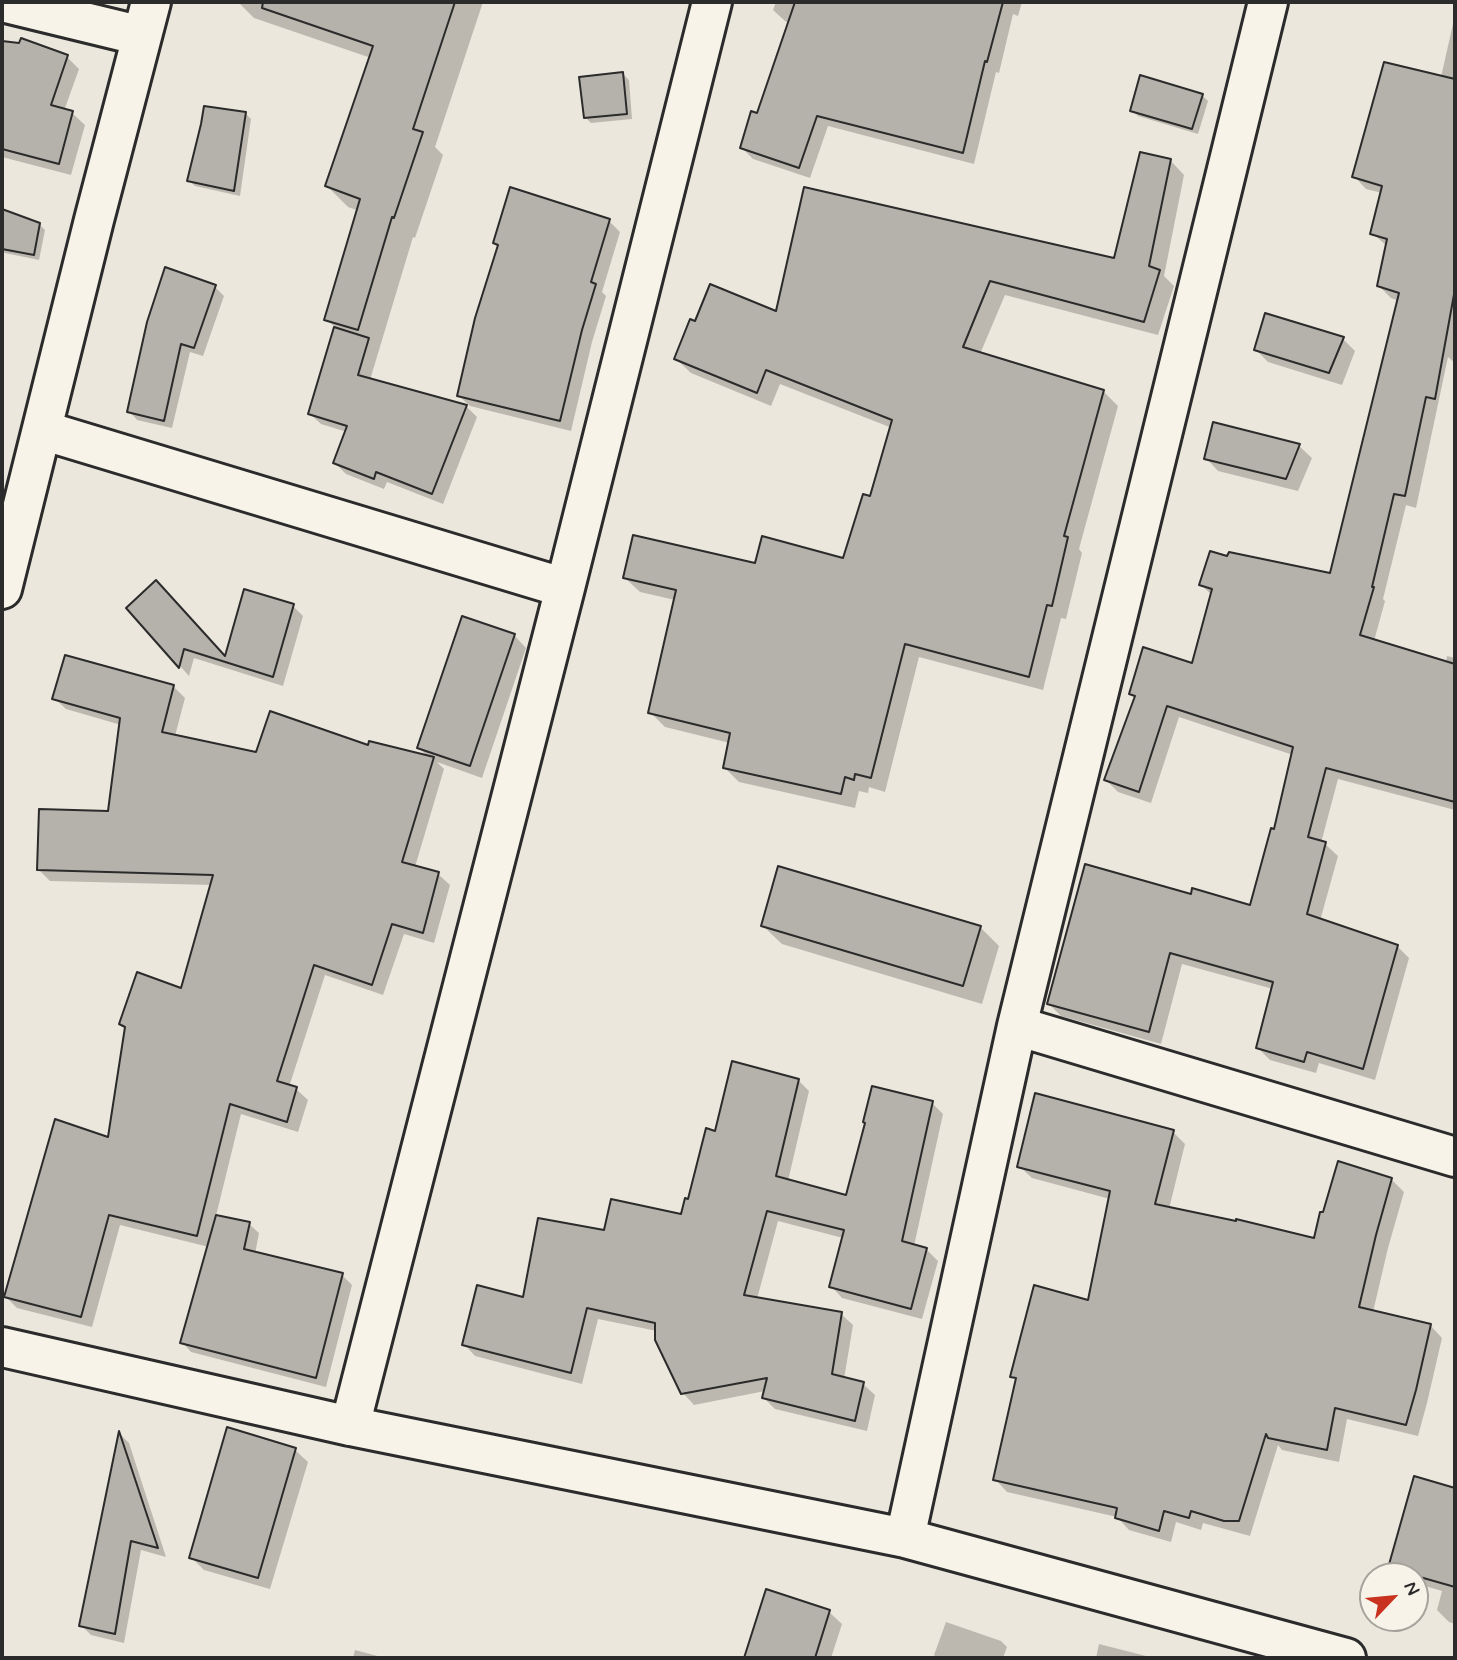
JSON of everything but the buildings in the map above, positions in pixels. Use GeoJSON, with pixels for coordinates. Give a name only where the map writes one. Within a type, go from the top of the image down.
{"type":"FeatureCollection","features":[{"type":"Feature","properties":{"kind":"street"},"geometry":{"type":"LineString","coordinates":[[2,2],[146,19],[2,589]]}},
{"type":"Feature","properties":{"kind":"street"},"geometry":{"type":"LineString","coordinates":[[350,1426],[712,2]]}},
{"type":"Feature","properties":{"kind":"street"},"geometry":{"type":"LineString","coordinates":[[905,1538],[1017,1026],[1268,2]]}},
{"type":"Feature","properties":{"kind":"street"},"geometry":{"type":"LineString","coordinates":[[42,430],[565,588]]}},
{"type":"Feature","properties":{"kind":"street"},"geometry":{"type":"LineString","coordinates":[[1017,1026],[1455,1157]]}},
{"type":"Feature","properties":{"kind":"street"},"geometry":{"type":"LineString","coordinates":[[2,1347],[350,1426],[905,1538],[1346,1658]]}}]}
